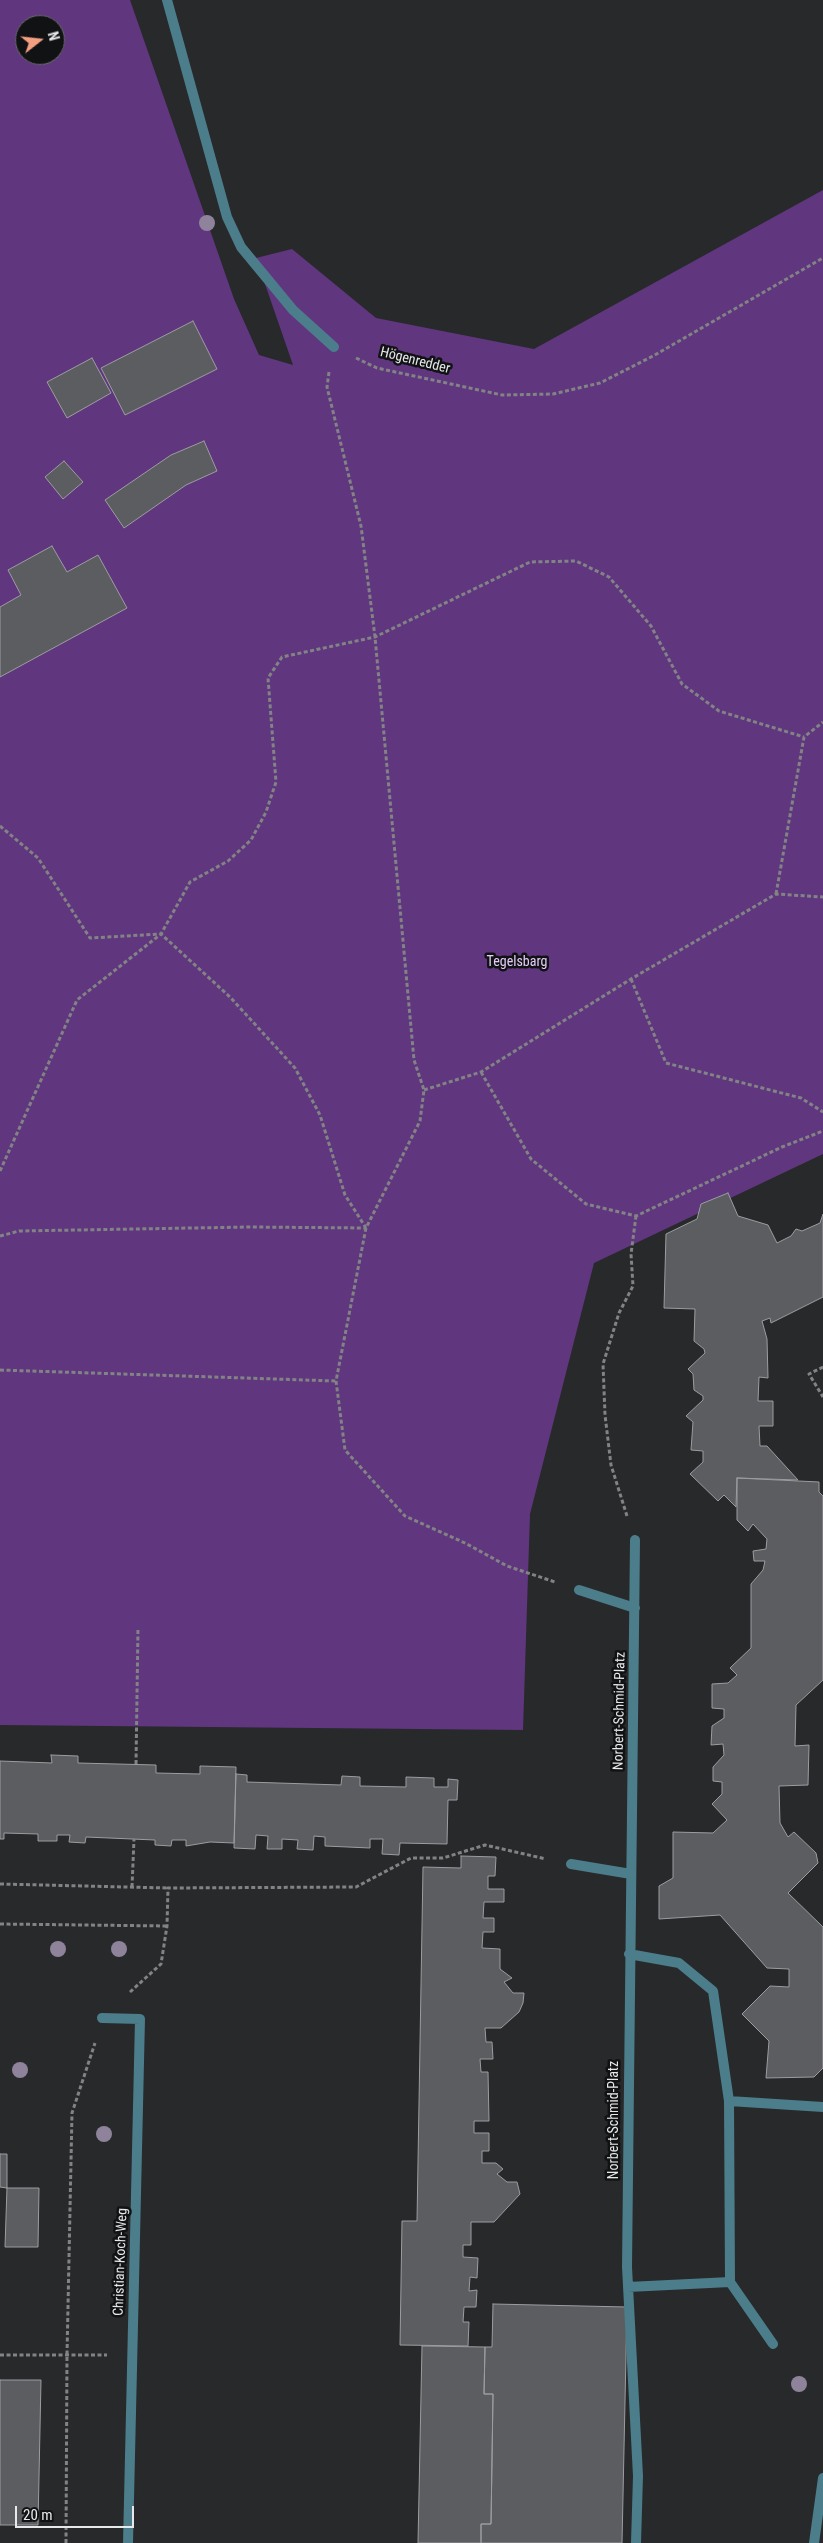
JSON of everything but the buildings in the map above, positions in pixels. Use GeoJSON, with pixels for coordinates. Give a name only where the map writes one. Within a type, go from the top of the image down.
{"type":"FeatureCollection","features":[{"type":"Feature","properties":{"kind":"street"},"geometry":{"type":"LineString","coordinates":[[167,0],[227,217],[237,239],[293,310],[334,347]]}},
{"type":"Feature","properties":{"kind":"street","name":"Norbert-Schmid-Platz"},"geometry":{"type":"LineString","coordinates":[[635,1540],[629,1954],[628,2287],[638,2476],[636,2543]]}},
{"type":"Feature","properties":{"kind":"street"},"geometry":{"type":"LineString","coordinates":[[579,1590],[635,1608]]}},
{"type":"Feature","properties":{"kind":"street"},"geometry":{"type":"LineString","coordinates":[[571,1864],[631,1874]]}},
{"type":"Feature","properties":{"kind":"street"},"geometry":{"type":"LineString","coordinates":[[629,1954],[679,1963],[713,1991],[729,2102],[730,2282],[773,2344]]}},
{"type":"Feature","properties":{"kind":"street","name":"Christian-Koch-Weg"},"geometry":{"type":"LineString","coordinates":[[102,2018],[140,2019],[128,2543]]}},
{"type":"Feature","properties":{"kind":"street"},"geometry":{"type":"LineString","coordinates":[[729,2102],[823,2107]]}},
{"type":"Feature","properties":{"kind":"street"},"geometry":{"type":"LineString","coordinates":[[628,2287],[730,2282]]}},
{"type":"Feature","properties":{"kind":"street"},"geometry":{"type":"LineString","coordinates":[[814,2543],[823,2478]]}},
{"type":"Feature","properties":{"kind":"path","name":"Högenredder"},"geometry":{"type":"LineString","coordinates":[[334,347],[377,368],[502,395],[553,394],[600,383],[654,356],[823,258]]}},
{"type":"Feature","properties":{"kind":"path"},"geometry":{"type":"LineString","coordinates":[[334,347],[327,387],[361,526],[375,637],[414,1060],[424,1090],[420,1121],[366,1228],[336,1381],[344,1450],[405,1516],[465,1543],[507,1566],[579,1590]]}},
{"type":"Feature","properties":{"kind":"path"},"geometry":{"type":"LineString","coordinates":[[0,1171],[77,1000],[161,934],[190,882],[228,861],[250,840],[266,812],[276,782],[268,678],[282,657],[375,637],[530,562],[576,561],[609,577],[651,626],[682,684],[719,711],[804,737]]}},
{"type":"Feature","properties":{"kind":"path"},"geometry":{"type":"LineString","coordinates":[[776,894],[804,737],[823,722]]}},
{"type":"Feature","properties":{"kind":"path"},"geometry":{"type":"LineString","coordinates":[[0,826],[38,858],[90,938],[161,934],[230,997],[295,1068],[320,1114],[345,1195],[366,1228]]}},
{"type":"Feature","properties":{"kind":"path"},"geometry":{"type":"LineString","coordinates":[[424,1090],[481,1072],[631,979],[776,894],[823,897]]}},
{"type":"Feature","properties":{"kind":"path"},"geometry":{"type":"LineString","coordinates":[[631,979],[666,1063],[801,1098],[823,1112]]}},
{"type":"Feature","properties":{"kind":"path"},"geometry":{"type":"LineString","coordinates":[[481,1072],[531,1160],[586,1204],[636,1216],[764,1156],[823,1131]]}},
{"type":"Feature","properties":{"kind":"path"},"geometry":{"type":"LineString","coordinates":[[635,1540],[611,1465],[605,1415],[604,1364],[619,1313],[633,1286],[631,1254],[636,1216]]}},
{"type":"Feature","properties":{"kind":"path"},"geometry":{"type":"LineString","coordinates":[[0,1236],[19,1231],[250,1226],[366,1228]]}},
{"type":"Feature","properties":{"kind":"path"},"geometry":{"type":"LineString","coordinates":[[823,1366],[809,1374],[823,1397]]}},
{"type":"Feature","properties":{"kind":"path"},"geometry":{"type":"LineString","coordinates":[[0,1370],[336,1381]]}},
{"type":"Feature","properties":{"kind":"path"},"geometry":{"type":"LineString","coordinates":[[136,1764],[138,1628]]}},
{"type":"Feature","properties":{"kind":"path"},"geometry":{"type":"LineString","coordinates":[[132,1887],[134,1839]]}},
{"type":"Feature","properties":{"kind":"path"},"geometry":{"type":"LineString","coordinates":[[0,1884],[168,1888],[356,1887],[411,1858],[443,1858],[485,1845],[571,1864]]}},
{"type":"Feature","properties":{"kind":"path"},"geometry":{"type":"LineString","coordinates":[[66,2543],[67,2355],[72,2113],[102,2018],[160,1964],[168,1926],[168,1888]]}},
{"type":"Feature","properties":{"kind":"path"},"geometry":{"type":"LineString","coordinates":[[0,1924],[168,1926]]}},
{"type":"Feature","properties":{"kind":"path"},"geometry":{"type":"LineString","coordinates":[[0,2355],[132,2356]]}},
{"type":"Feature","properties":{"kind":"green space","name":"Tegelsbarg"},"geometry":{"type":"Polygon","coordinates":[[[0,0],[130,0],[234,299],[259,355],[293,365],[256,258],[292,249],[376,318],[534,349],[823,190],[823,1154],[594,1263],[530,1514],[523,1730],[0,1725],[0,0]]]}}]}
